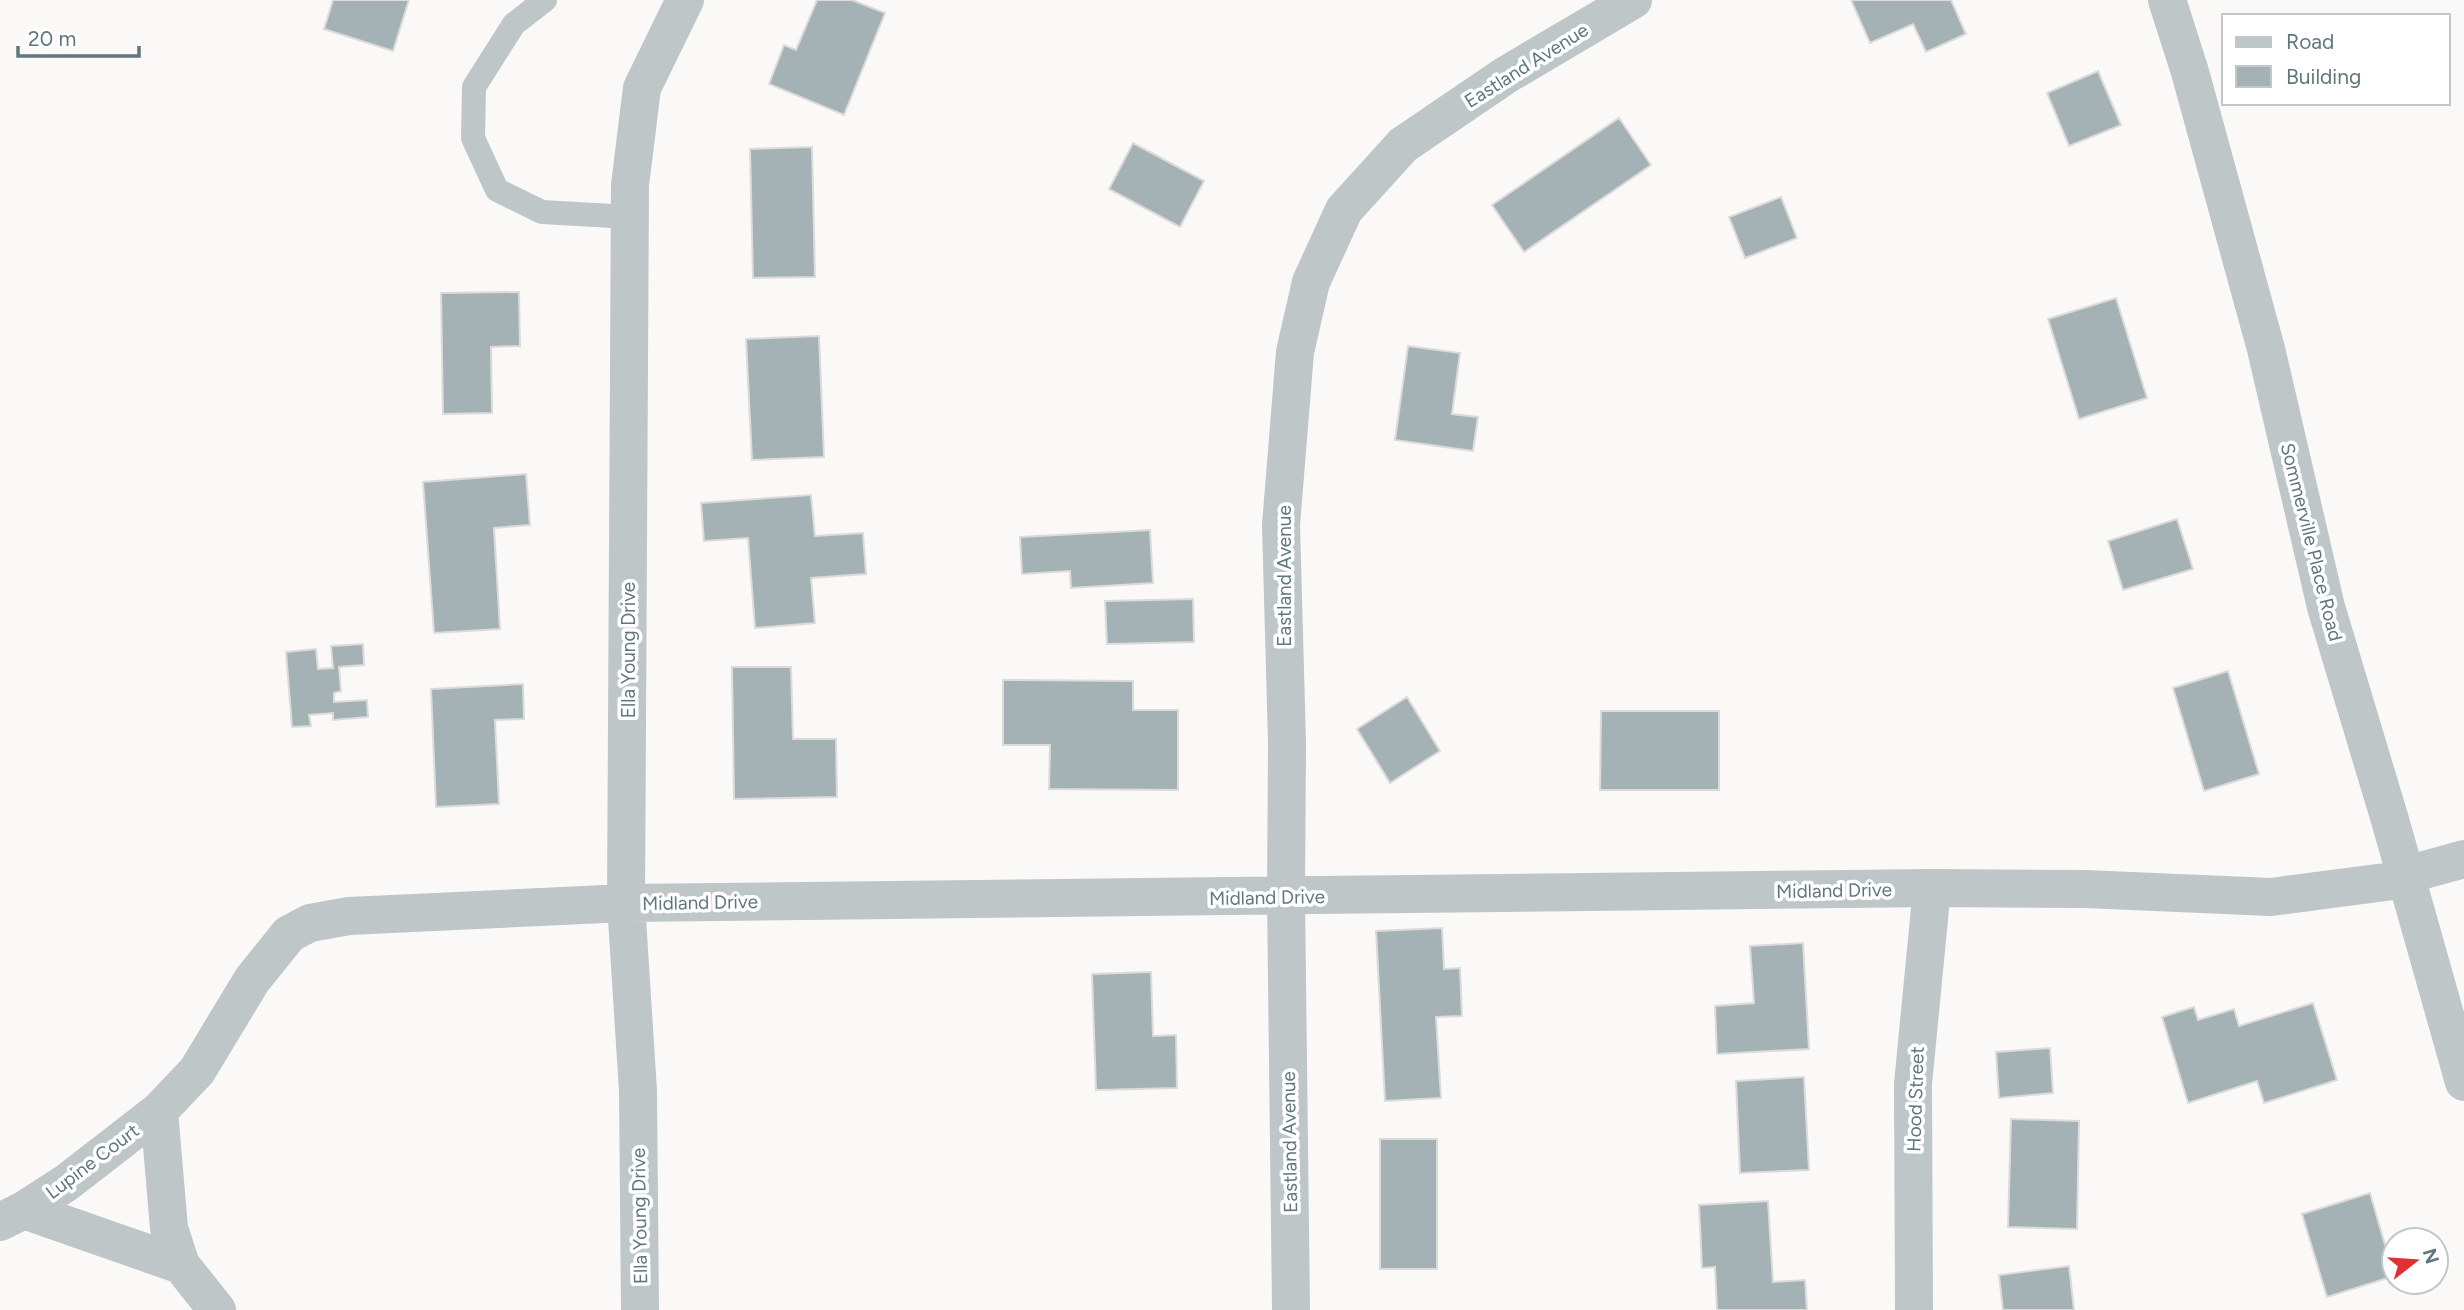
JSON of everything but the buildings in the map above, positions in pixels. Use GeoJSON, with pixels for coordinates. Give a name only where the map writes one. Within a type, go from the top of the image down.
{"type":"FeatureCollection","features":[{"type":"Feature","properties":{"kind":"street","name":"Ella Young Drive"},"geometry":{"type":"LineString","coordinates":[[640,1310],[638,1091],[626,902],[630,185],[642,88],[685,0]]}},
{"type":"Feature","properties":{"kind":"street","name":"Eastland Avenue"},"geometry":{"type":"LineString","coordinates":[[1292,1310],[1286,897],[1287,743],[1281,525],[1296,352],[1311,282],[1345,210],[1403,145],[1506,75],[1633,0]]}},
{"type":"Feature","properties":{"kind":"street","name":"Sommerville Place Road"},"geometry":{"type":"LineString","coordinates":[[2167,0],[2190,72],[2266,349],[2326,607],[2464,1082]]}},
{"type":"Feature","properties":{"kind":"street","name":"Midland Drive"},"geometry":{"type":"LineString","coordinates":[[159,1111],[197,1071],[252,980],[289,934],[310,923],[349,916],[626,902],[1932,888],[2085,889],[2271,897],[2393,881],[2464,859]]}},
{"type":"Feature","properties":{"kind":"street","name":"Hood Street"},"geometry":{"type":"LineString","coordinates":[[1914,1310],[1913,1084],[1932,888]]}},
{"type":"Feature","properties":{"kind":"street","name":"Lupine Court"},"geometry":{"type":"LineString","coordinates":[[12,1216],[66,1183],[159,1111]]}},
{"type":"Feature","properties":{"kind":"street"},"geometry":{"type":"LineString","coordinates":[[159,1111],[169,1228],[181,1265],[217,1310]]}},
{"type":"Feature","properties":{"kind":"street","name":"Lupine Court"},"geometry":{"type":"LineString","coordinates":[[12,1216],[181,1265]]}},
{"type":"Feature","properties":{"kind":"lane"},"geometry":{"type":"LineString","coordinates":[[545,0],[514,24],[474,87],[473,138],[497,190],[542,212],[630,217]]}}]}
